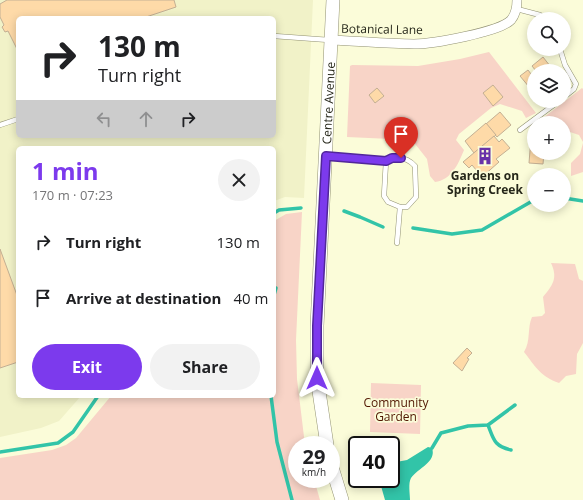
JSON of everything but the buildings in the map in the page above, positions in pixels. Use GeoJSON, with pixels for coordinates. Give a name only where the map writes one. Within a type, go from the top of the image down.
{"type":"FeatureCollection","features":[{"type":"Feature","properties":{"kind":"street","name":"Centre Avenue"},"geometry":{"type":"LineString","coordinates":[[326,436],[317,378],[317,326],[333,0]]}},
{"type":"Feature","properties":{"kind":"street","name":"Botanical Lane"},"geometry":{"type":"LineString","coordinates":[[331,40],[415,44],[479,34],[503,26],[512,20],[517,5]]}},
{"type":"Feature","properties":{"kind":"street"},"geometry":{"type":"LineString","coordinates":[[338,488],[342,500]]}},
{"type":"Feature","properties":{"kind":"lane"},"geometry":{"type":"LineString","coordinates":[[517,5],[533,12]]}},
{"type":"Feature","properties":{"kind":"lane"},"geometry":{"type":"LineString","coordinates":[[276,36],[331,40]]}},
{"type":"Feature","properties":{"kind":"lane"},"geometry":{"type":"LineString","coordinates":[[571,75],[576,84],[571,91]]}},
{"type":"Feature","properties":{"kind":"lane"},"geometry":{"type":"LineString","coordinates":[[520,130],[550,108]]}},
{"type":"Feature","properties":{"kind":"lane"},"geometry":{"type":"LineString","coordinates":[[0,125],[16,120]]}},
{"type":"Feature","properties":{"kind":"lane"},"geometry":{"type":"LineString","coordinates":[[326,156],[386,161],[392,158],[409,160],[415,166],[416,196],[407,207],[400,207],[388,202],[384,196],[386,161]]}},
{"type":"Feature","properties":{"kind":"lane"},"geometry":{"type":"LineString","coordinates":[[397,243],[400,207]]}},
{"type":"Feature","properties":{"kind":"shaded area"},"geometry":{"type":"Polygon","coordinates":[[[0,0],[313,0],[304,198],[285,197],[276,200],[276,146],[16,146],[16,398],[79,398],[59,421],[41,428],[0,437],[0,0]]]}},
{"type":"Feature","properties":{"kind":"green space"},"geometry":{"type":"Polygon","coordinates":[[[489,52],[527,101],[527,108],[532,108],[536,113],[527,116],[526,118],[522,111],[500,104],[491,108],[459,134],[456,140],[464,150],[459,161],[450,175],[441,181],[435,182],[430,176],[427,159],[412,140],[347,137],[350,66],[418,66],[460,59],[489,52]]]}},
{"type":"Feature","properties":{"kind":"green space"},"geometry":{"type":"Polygon","coordinates":[[[582,88],[583,89],[583,142],[579,135],[571,132],[571,116],[546,116],[556,108],[571,108],[571,96],[582,88]]]}},
{"type":"Feature","properties":{"kind":"green space"},"geometry":{"type":"Polygon","coordinates":[[[583,143],[583,172],[571,176],[571,163],[580,154],[583,143]]]}},
{"type":"Feature","properties":{"kind":"green space"},"geometry":{"type":"Polygon","coordinates":[[[302,212],[296,340],[297,379],[304,436],[288,436],[288,488],[317,488],[320,500],[0,500],[0,458],[52,450],[66,445],[76,438],[109,398],[276,398],[276,220],[286,214],[302,212]]]}},
{"type":"Feature","properties":{"kind":"green space"},"geometry":{"type":"Polygon","coordinates":[[[551,263],[575,264],[579,279],[583,281],[583,343],[577,354],[576,374],[566,376],[559,383],[547,378],[524,352],[528,343],[532,317],[542,316],[545,313],[543,297],[552,285],[554,277],[551,263]]]}},
{"type":"Feature","properties":{"kind":"green space","name":"Community Garden"},"geometry":{"type":"Polygon","coordinates":[[[371,383],[421,385],[420,434],[370,432],[371,383]]]}},
{"type":"Feature","properties":{"kind":"water"},"geometry":{"type":"Polygon","coordinates":[[[428,447],[432,448],[432,457],[414,474],[410,480],[410,500],[385,500],[382,488],[400,488],[400,461],[407,460],[428,447]]]}},
{"type":"Feature","properties":{"kind":"waterway"},"geometry":{"type":"LineString","coordinates":[[571,199],[583,201]]}},
{"type":"Feature","properties":{"kind":"waterway"},"geometry":{"type":"LineString","coordinates":[[413,228],[452,234],[482,230],[527,204]]}},
{"type":"Feature","properties":{"kind":"waterway"},"geometry":{"type":"LineString","coordinates":[[276,212],[279,210],[301,208]]}},
{"type":"Feature","properties":{"kind":"waterway"},"geometry":{"type":"LineString","coordinates":[[344,211],[383,227]]}},
{"type":"Feature","properties":{"kind":"waterway"},"geometry":{"type":"LineString","coordinates":[[0,452],[58,443],[73,432],[97,398]]}},
{"type":"Feature","properties":{"kind":"waterway"},"geometry":{"type":"LineString","coordinates":[[271,398],[277,442],[292,500]]}},
{"type":"Feature","properties":{"kind":"waterway"},"geometry":{"type":"LineString","coordinates":[[432,448],[441,433],[468,426],[488,425],[515,405]]}},
{"type":"Feature","properties":{"kind":"waterway"},"geometry":{"type":"LineString","coordinates":[[488,425],[495,442],[501,447],[511,450]]}},
{"type":"Feature","properties":{"kind":"place","name":"Gardens on Spring Creek"},"geometry":{"type":"Point","coordinates":[485,156]}},
{"type":"Feature","properties":{"kind":"route"},"geometry":{"type":"LineString","coordinates":[[317,378],[317,326],[326,156],[386,161],[392,158],[401,158]]}}]}
